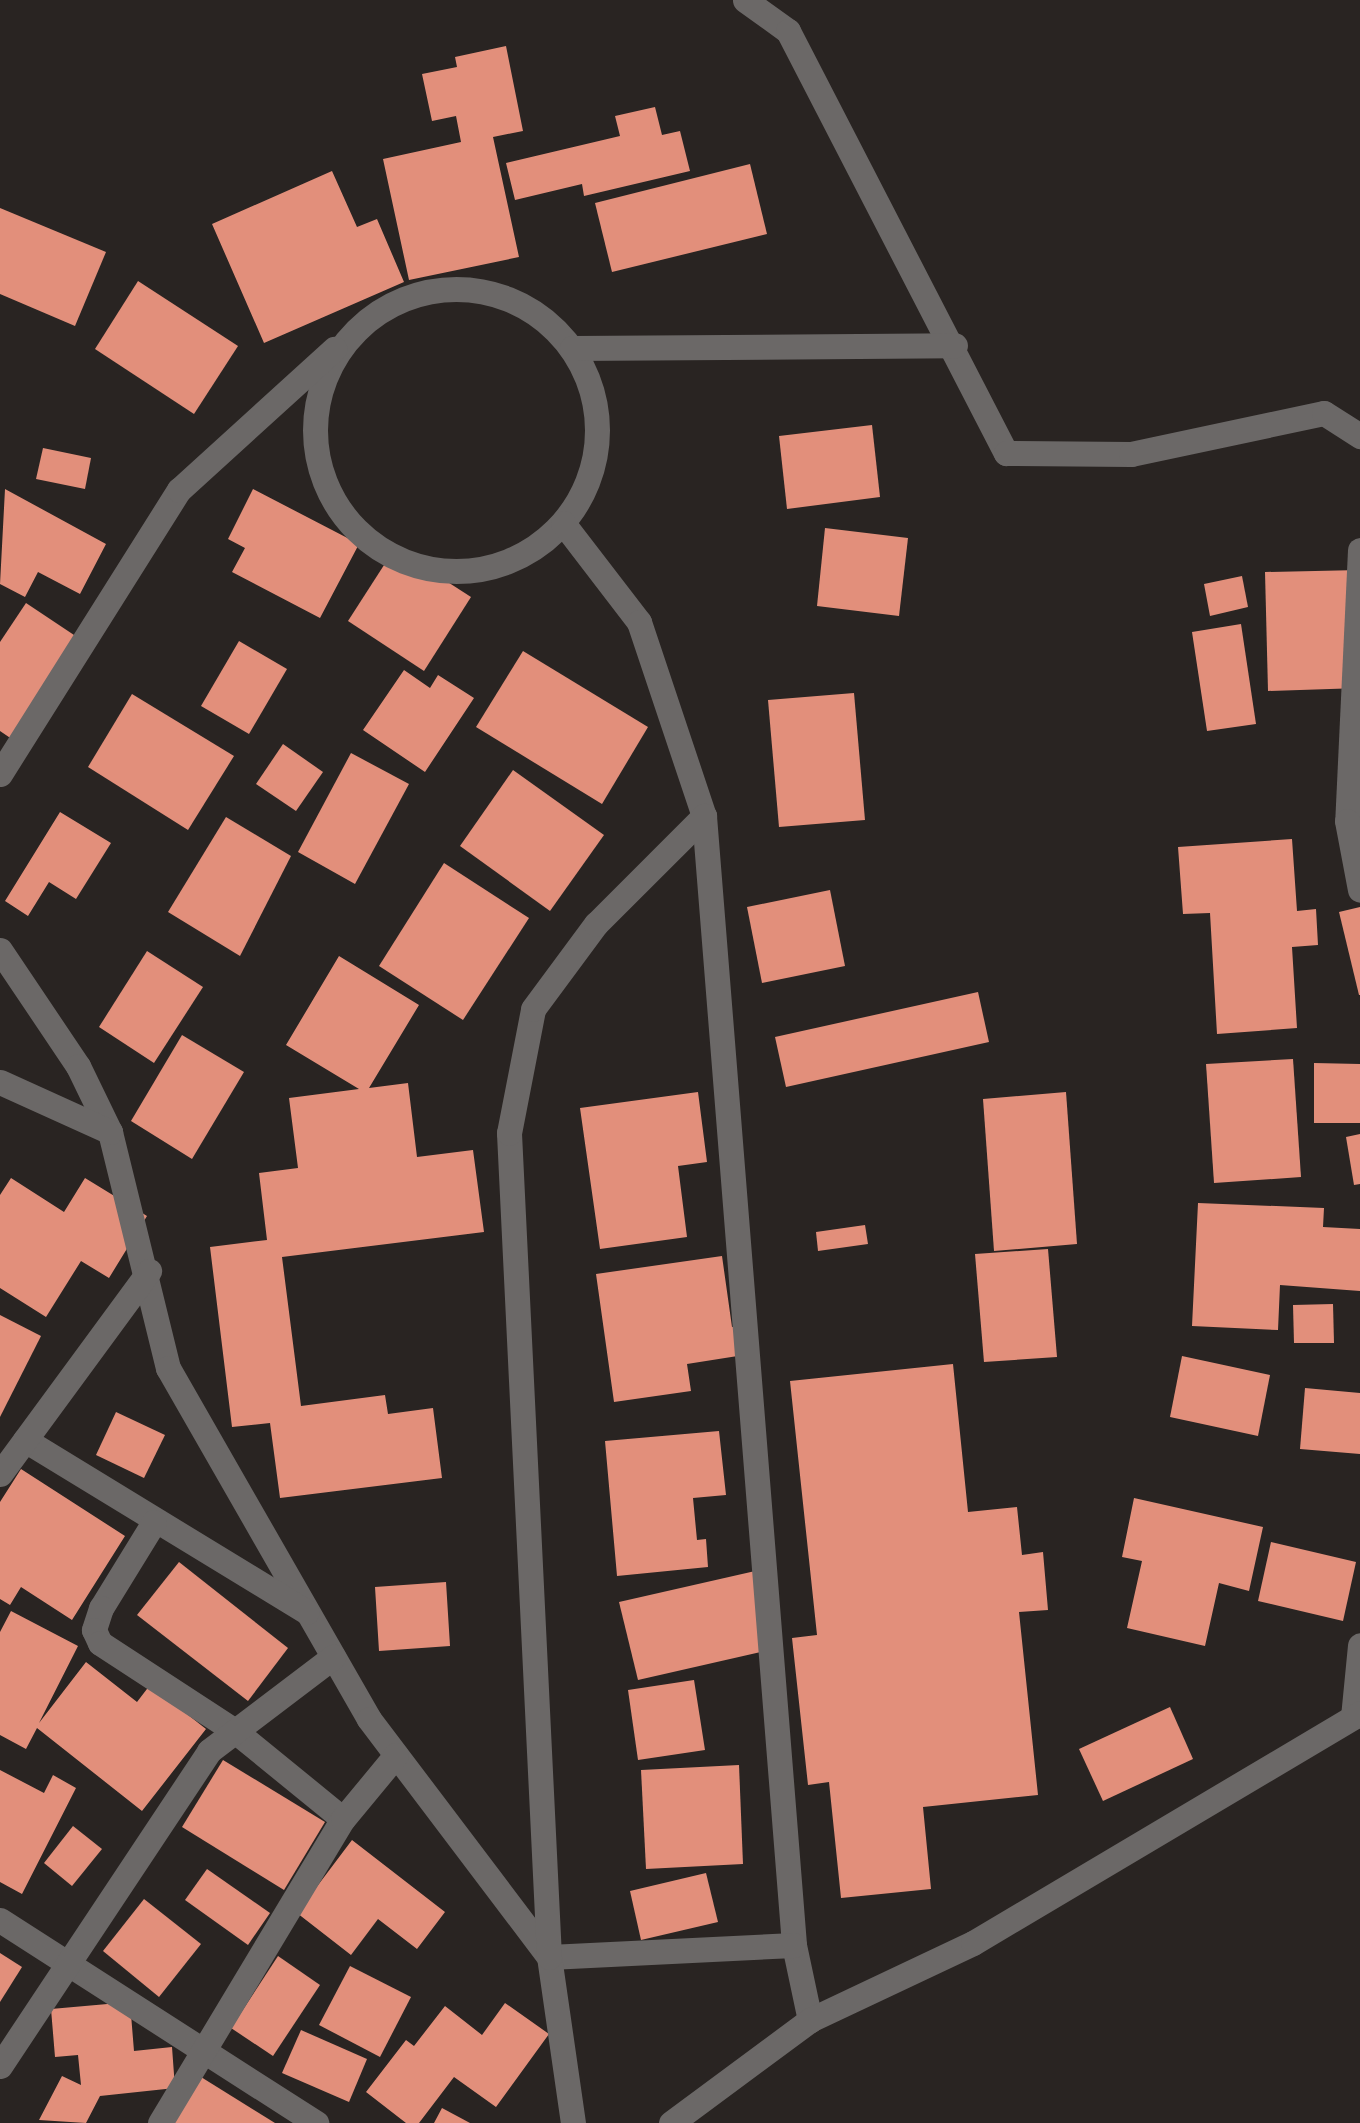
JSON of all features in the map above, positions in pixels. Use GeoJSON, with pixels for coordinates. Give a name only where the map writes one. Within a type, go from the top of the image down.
{"type":"FeatureCollection","features":[{"type":"Feature","properties":{"kind":"street"},"geometry":{"type":"LineString","coordinates":[[745,0],[788,31],[955,345],[1006,453],[1131,454],[1324,413],[1360,436]]}},
{"type":"Feature","properties":{"kind":"street"},"geometry":{"type":"LineString","coordinates":[[2,768],[178,490],[364,322],[405,297],[450,288],[497,294],[539,314],[572,348],[592,390],[598,437],[588,483],[563,522],[528,553],[484,569],[453,570],[393,557],[356,530],[329,492],[316,447],[318,400],[334,357],[364,322]]}},
{"type":"Feature","properties":{"kind":"street"},"geometry":{"type":"LineString","coordinates":[[572,348],[955,345]]}},
{"type":"Feature","properties":{"kind":"street"},"geometry":{"type":"LineString","coordinates":[[563,522],[639,622],[704,816],[794,1945],[810,2020]]}},
{"type":"Feature","properties":{"kind":"street"},"geometry":{"type":"LineString","coordinates":[[1360,550],[1346,821],[1360,890]]}},
{"type":"Feature","properties":{"kind":"street"},"geometry":{"type":"LineString","coordinates":[[574,2123],[548,1957],[509,1133],[533,1009],[596,924],[704,816]]}},
{"type":"Feature","properties":{"kind":"street"},"geometry":{"type":"LineString","coordinates":[[0,950],[78,1066],[110,1132],[149,1272],[168,1368],[333,1656],[396,1755],[548,1957]]}},
{"type":"Feature","properties":{"kind":"street"},"geometry":{"type":"LineString","coordinates":[[0,1082],[110,1132]]}},
{"type":"Feature","properties":{"kind":"street"},"geometry":{"type":"LineString","coordinates":[[0,1474],[149,1272]]}},
{"type":"Feature","properties":{"kind":"street"},"geometry":{"type":"LineString","coordinates":[[25,1440],[154,1522],[308,1612]]}},
{"type":"Feature","properties":{"kind":"street"},"geometry":{"type":"LineString","coordinates":[[154,1522],[94,1630],[100,1643],[235,1731],[344,1820]]}},
{"type":"Feature","properties":{"kind":"street"},"geometry":{"type":"LineString","coordinates":[[672,2123],[810,2020],[973,1944],[1356,1715],[1360,1646]]}},
{"type":"Feature","properties":{"kind":"street"},"geometry":{"type":"LineString","coordinates":[[0,2066],[209,1751],[333,1656]]}},
{"type":"Feature","properties":{"kind":"street"},"geometry":{"type":"LineString","coordinates":[[160,2123],[206,2054],[344,1820],[396,1755]]}},
{"type":"Feature","properties":{"kind":"street"},"geometry":{"type":"LineString","coordinates":[[0,1920],[66,1966],[316,2123]]}},
{"type":"Feature","properties":{"kind":"street"},"geometry":{"type":"LineString","coordinates":[[548,1957],[794,1945]]}},
{"type":"Feature","properties":{"kind":"building"},"geometry":{"type":"Polygon","coordinates":[[[506,46],[523,131],[493,137],[519,257],[409,280],[383,159],[461,142],[456,116],[432,121],[422,74],[457,67],[455,57],[506,46]]]}},
{"type":"Feature","properties":{"kind":"building"},"geometry":{"type":"Polygon","coordinates":[[[655,107],[662,135],[680,131],[690,171],[584,196],[582,184],[515,200],[506,163],[620,136],[615,116],[655,107]]]}},
{"type":"Feature","properties":{"kind":"building"},"geometry":{"type":"Polygon","coordinates":[[[750,164],[767,234],[612,272],[595,203],[750,164]]]}},
{"type":"Feature","properties":{"kind":"building"},"geometry":{"type":"Polygon","coordinates":[[[332,171],[357,227],[377,219],[404,282],[264,343],[212,224],[332,171]]]}},
{"type":"Feature","properties":{"kind":"building"},"geometry":{"type":"Polygon","coordinates":[[[0,208],[106,252],[75,326],[0,294],[0,208]]]}},
{"type":"Feature","properties":{"kind":"building"},"geometry":{"type":"Polygon","coordinates":[[[138,281],[238,346],[194,414],[95,349],[138,281]]]}},
{"type":"Feature","properties":{"kind":"building"},"geometry":{"type":"Polygon","coordinates":[[[872,425],[880,497],[787,509],[779,436],[872,425]]]}},
{"type":"Feature","properties":{"kind":"building"},"geometry":{"type":"Polygon","coordinates":[[[43,448],[91,458],[85,489],[36,479],[43,448]]]}},
{"type":"Feature","properties":{"kind":"building"},"geometry":{"type":"Polygon","coordinates":[[[5,489],[106,544],[80,594],[38,572],[25,597],[0,584],[5,489]]]}},
{"type":"Feature","properties":{"kind":"building"},"geometry":{"type":"Polygon","coordinates":[[[253,489],[359,544],[320,618],[232,572],[245,548],[228,539],[253,489]]]}},
{"type":"Feature","properties":{"kind":"building"},"geometry":{"type":"Polygon","coordinates":[[[825,528],[908,538],[899,616],[817,606],[825,528]]]}},
{"type":"Feature","properties":{"kind":"building"},"geometry":{"type":"Polygon","coordinates":[[[395,548],[471,597],[424,671],[348,621],[395,548]]]}},
{"type":"Feature","properties":{"kind":"building"},"geometry":{"type":"Polygon","coordinates":[[[1360,570],[1360,688],[1268,691],[1265,572],[1360,570]]]}},
{"type":"Feature","properties":{"kind":"building"},"geometry":{"type":"Polygon","coordinates":[[[1242,576],[1248,607],[1210,616],[1204,584],[1242,576]]]}},
{"type":"Feature","properties":{"kind":"building"},"geometry":{"type":"Polygon","coordinates":[[[26,603],[86,643],[28,750],[0,731],[0,642],[26,603]]]}},
{"type":"Feature","properties":{"kind":"building"},"geometry":{"type":"Polygon","coordinates":[[[1241,624],[1256,724],[1207,731],[1192,632],[1241,624]]]}},
{"type":"Feature","properties":{"kind":"building"},"geometry":{"type":"Polygon","coordinates":[[[239,641],[287,669],[249,734],[201,706],[239,641]]]}},
{"type":"Feature","properties":{"kind":"building"},"geometry":{"type":"Polygon","coordinates":[[[523,651],[648,727],[602,804],[476,727],[523,651]]]}},
{"type":"Feature","properties":{"kind":"building"},"geometry":{"type":"Polygon","coordinates":[[[404,670],[430,688],[438,675],[474,698],[425,772],[363,730],[404,670]]]}},
{"type":"Feature","properties":{"kind":"building"},"geometry":{"type":"Polygon","coordinates":[[[854,693],[865,820],[779,827],[768,700],[854,693]]]}},
{"type":"Feature","properties":{"kind":"building"},"geometry":{"type":"Polygon","coordinates":[[[132,694],[234,756],[188,830],[88,767],[132,694]]]}},
{"type":"Feature","properties":{"kind":"building"},"geometry":{"type":"Polygon","coordinates":[[[283,744],[323,772],[296,811],[256,784],[283,744]]]}},
{"type":"Feature","properties":{"kind":"building"},"geometry":{"type":"Polygon","coordinates":[[[351,753],[409,784],[355,884],[298,852],[351,753]]]}},
{"type":"Feature","properties":{"kind":"building"},"geometry":{"type":"Polygon","coordinates":[[[513,770],[604,835],[550,911],[460,846],[513,770]]]}},
{"type":"Feature","properties":{"kind":"building"},"geometry":{"type":"Polygon","coordinates":[[[60,812],[111,843],[76,899],[49,882],[28,916],[5,901],[60,812]]]}},
{"type":"Feature","properties":{"kind":"building"},"geometry":{"type":"Polygon","coordinates":[[[226,817],[291,856],[240,956],[168,912],[226,817]]]}},
{"type":"Feature","properties":{"kind":"building"},"geometry":{"type":"Polygon","coordinates":[[[1292,839],[1297,911],[1316,909],[1318,945],[1292,947],[1297,1028],[1217,1034],[1210,913],[1183,914],[1178,847],[1292,839]]]}},
{"type":"Feature","properties":{"kind":"building"},"geometry":{"type":"Polygon","coordinates":[[[444,863],[529,918],[463,1020],[379,966],[444,863]]]}},
{"type":"Feature","properties":{"kind":"building"},"geometry":{"type":"Polygon","coordinates":[[[830,890],[845,966],[762,983],[747,907],[830,890]]]}},
{"type":"Feature","properties":{"kind":"building"},"geometry":{"type":"Polygon","coordinates":[[[1360,907],[1360,995],[1359,995],[1339,912],[1360,907]]]}},
{"type":"Feature","properties":{"kind":"building"},"geometry":{"type":"Polygon","coordinates":[[[147,951],[203,987],[154,1063],[99,1027],[147,951]]]}},
{"type":"Feature","properties":{"kind":"building"},"geometry":{"type":"Polygon","coordinates":[[[339,956],[419,1005],[369,1088],[408,1083],[417,1157],[473,1150],[484,1232],[282,1257],[301,1406],[385,1395],[388,1414],[433,1408],[442,1478],[280,1498],[270,1423],[232,1427],[210,1247],[267,1240],[259,1173],[298,1168],[289,1098],[359,1089],[286,1045],[339,956]]]}},
{"type":"Feature","properties":{"kind":"building"},"geometry":{"type":"Polygon","coordinates":[[[978,992],[989,1042],[786,1087],[775,1037],[978,992]]]}},
{"type":"Feature","properties":{"kind":"building"},"geometry":{"type":"Polygon","coordinates":[[[182,1035],[244,1072],[192,1159],[131,1121],[182,1035]]]}},
{"type":"Feature","properties":{"kind":"building"},"geometry":{"type":"Polygon","coordinates":[[[1293,1059],[1301,1177],[1214,1183],[1206,1064],[1293,1059]]]}},
{"type":"Feature","properties":{"kind":"building"},"geometry":{"type":"Polygon","coordinates":[[[1314,1063],[1360,1064],[1360,1123],[1314,1123],[1314,1063]]]}},
{"type":"Feature","properties":{"kind":"building"},"geometry":{"type":"Polygon","coordinates":[[[698,1092],[707,1162],[678,1166],[687,1237],[600,1249],[580,1108],[698,1092]]]}},
{"type":"Feature","properties":{"kind":"building"},"geometry":{"type":"Polygon","coordinates":[[[1066,1092],[1077,1244],[994,1251],[983,1099],[1066,1092]]]}},
{"type":"Feature","properties":{"kind":"building"},"geometry":{"type":"Polygon","coordinates":[[[1360,1134],[1360,1184],[1354,1185],[1346,1137],[1360,1134]]]}},
{"type":"Feature","properties":{"kind":"building"},"geometry":{"type":"Polygon","coordinates":[[[11,1178],[64,1212],[85,1178],[147,1216],[109,1278],[81,1261],[46,1317],[0,1288],[0,1195],[11,1178]]]}},
{"type":"Feature","properties":{"kind":"building"},"geometry":{"type":"Polygon","coordinates":[[[1198,1203],[1324,1208],[1323,1227],[1360,1229],[1360,1291],[1280,1285],[1278,1330],[1192,1326],[1198,1203]]]}},
{"type":"Feature","properties":{"kind":"building"},"geometry":{"type":"Polygon","coordinates":[[[865,1225],[868,1244],[818,1251],[816,1232],[865,1225]]]}},
{"type":"Feature","properties":{"kind":"building"},"geometry":{"type":"Polygon","coordinates":[[[1048,1249],[1057,1357],[984,1362],[975,1254],[1048,1249]]]}},
{"type":"Feature","properties":{"kind":"building"},"geometry":{"type":"Polygon","coordinates":[[[722,1256],[732,1327],[739,1326],[744,1355],[687,1364],[691,1391],[614,1402],[596,1274],[722,1256]]]}},
{"type":"Feature","properties":{"kind":"building"},"geometry":{"type":"Polygon","coordinates":[[[1333,1304],[1334,1343],[1294,1343],[1293,1305],[1333,1304]]]}},
{"type":"Feature","properties":{"kind":"building"},"geometry":{"type":"Polygon","coordinates":[[[0,1315],[41,1336],[0,1417],[0,1315]]]}},
{"type":"Feature","properties":{"kind":"building"},"geometry":{"type":"Polygon","coordinates":[[[1182,1356],[1270,1375],[1258,1436],[1170,1417],[1182,1356]]]}},
{"type":"Feature","properties":{"kind":"building"},"geometry":{"type":"Polygon","coordinates":[[[953,1364],[968,1512],[1017,1507],[1022,1555],[1043,1552],[1048,1610],[1019,1612],[1038,1795],[923,1807],[931,1889],[841,1898],[829,1782],[808,1785],[792,1638],[817,1635],[790,1381],[953,1364]]]}},
{"type":"Feature","properties":{"kind":"building"},"geometry":{"type":"Polygon","coordinates":[[[1305,1388],[1360,1393],[1360,1454],[1300,1449],[1305,1388]]]}},
{"type":"Feature","properties":{"kind":"building"},"geometry":{"type":"Polygon","coordinates":[[[116,1412],[165,1435],[144,1478],[96,1455],[116,1412]]]}},
{"type":"Feature","properties":{"kind":"building"},"geometry":{"type":"Polygon","coordinates":[[[719,1431],[726,1495],[693,1498],[697,1540],[706,1539],[708,1567],[617,1576],[605,1441],[719,1431]]]}},
{"type":"Feature","properties":{"kind":"building"},"geometry":{"type":"Polygon","coordinates":[[[21,1469],[125,1536],[72,1620],[21,1587],[10,1605],[0,1599],[0,1502],[21,1469]]]}},
{"type":"Feature","properties":{"kind":"building"},"geometry":{"type":"Polygon","coordinates":[[[1134,1498],[1263,1527],[1249,1591],[1219,1583],[1205,1646],[1127,1628],[1142,1561],[1122,1557],[1134,1498]]]}},
{"type":"Feature","properties":{"kind":"building"},"geometry":{"type":"Polygon","coordinates":[[[1271,1542],[1356,1562],[1343,1621],[1258,1601],[1271,1542]]]}},
{"type":"Feature","properties":{"kind":"building"},"geometry":{"type":"Polygon","coordinates":[[[179,1562],[288,1648],[248,1701],[137,1615],[179,1562]]]}},
{"type":"Feature","properties":{"kind":"building"},"geometry":{"type":"Polygon","coordinates":[[[764,1569],[783,1647],[638,1680],[619,1602],[764,1569]]]}},
{"type":"Feature","properties":{"kind":"building"},"geometry":{"type":"Polygon","coordinates":[[[446,1582],[450,1646],[379,1651],[375,1587],[446,1582]]]}},
{"type":"Feature","properties":{"kind":"building"},"geometry":{"type":"Polygon","coordinates":[[[11,1611],[78,1646],[39,1723],[86,1662],[137,1702],[150,1685],[206,1729],[142,1811],[37,1728],[26,1749],[0,1735],[0,1632],[11,1611]]]}},
{"type":"Feature","properties":{"kind":"building"},"geometry":{"type":"Polygon","coordinates":[[[694,1680],[705,1750],[638,1760],[628,1690],[694,1680]]]}},
{"type":"Feature","properties":{"kind":"building"},"geometry":{"type":"Polygon","coordinates":[[[1170,1707],[1193,1759],[1103,1801],[1079,1749],[1170,1707]]]}},
{"type":"Feature","properties":{"kind":"building"},"geometry":{"type":"Polygon","coordinates":[[[223,1760],[325,1822],[284,1890],[182,1827],[223,1760]]]}},
{"type":"Feature","properties":{"kind":"building"},"geometry":{"type":"Polygon","coordinates":[[[739,1765],[743,1864],[646,1869],[641,1770],[739,1765]]]}},
{"type":"Feature","properties":{"kind":"building"},"geometry":{"type":"Polygon","coordinates":[[[0,1770],[44,1793],[53,1775],[76,1788],[22,1894],[0,1882],[0,1770]]]}},
{"type":"Feature","properties":{"kind":"building"},"geometry":{"type":"Polygon","coordinates":[[[73,1826],[102,1849],[72,1886],[44,1863],[73,1826]]]}},
{"type":"Feature","properties":{"kind":"building"},"geometry":{"type":"Polygon","coordinates":[[[352,1840],[445,1912],[417,1949],[378,1919],[351,1955],[297,1913],[352,1840]]]}},
{"type":"Feature","properties":{"kind":"building"},"geometry":{"type":"Polygon","coordinates":[[[207,1869],[270,1913],[248,1945],[185,1900],[207,1869]]]}},
{"type":"Feature","properties":{"kind":"building"},"geometry":{"type":"Polygon","coordinates":[[[706,1873],[718,1922],[641,1940],[630,1891],[706,1873]]]}},
{"type":"Feature","properties":{"kind":"building"},"geometry":{"type":"Polygon","coordinates":[[[144,1899],[201,1944],[159,1997],[103,1951],[144,1899]]]}},
{"type":"Feature","properties":{"kind":"building"},"geometry":{"type":"Polygon","coordinates":[[[0,1953],[22,1967],[0,2002],[0,1953]]]}},
{"type":"Feature","properties":{"kind":"building"},"geometry":{"type":"Polygon","coordinates":[[[278,1956],[320,1985],[273,2056],[231,2028],[278,1956]]]}},
{"type":"Feature","properties":{"kind":"building"},"geometry":{"type":"Polygon","coordinates":[[[350,1966],[411,1997],[380,2057],[319,2025],[350,1966]]]}},
{"type":"Feature","properties":{"kind":"building"},"geometry":{"type":"Polygon","coordinates":[[[130,2002],[134,2051],[172,2047],[175,2088],[100,2096],[86,2123],[39,2120],[62,2076],[81,2085],[78,2055],[55,2057],[51,2009],[130,2002]]]}},
{"type":"Feature","properties":{"kind":"building"},"geometry":{"type":"Polygon","coordinates":[[[505,2003],[549,2034],[496,2107],[454,2077],[419,2123],[406,2123],[366,2092],[406,2040],[414,2046],[445,2006],[482,2035],[505,2003]]]}},
{"type":"Feature","properties":{"kind":"building"},"geometry":{"type":"Polygon","coordinates":[[[301,2030],[367,2059],[349,2102],[282,2073],[301,2030]]]}},
{"type":"Feature","properties":{"kind":"building"},"geometry":{"type":"Polygon","coordinates":[[[201,2077],[275,2123],[173,2123],[201,2077]]]}},
{"type":"Feature","properties":{"kind":"building"},"geometry":{"type":"Polygon","coordinates":[[[442,2108],[470,2123],[434,2123],[442,2108]]]}}]}
